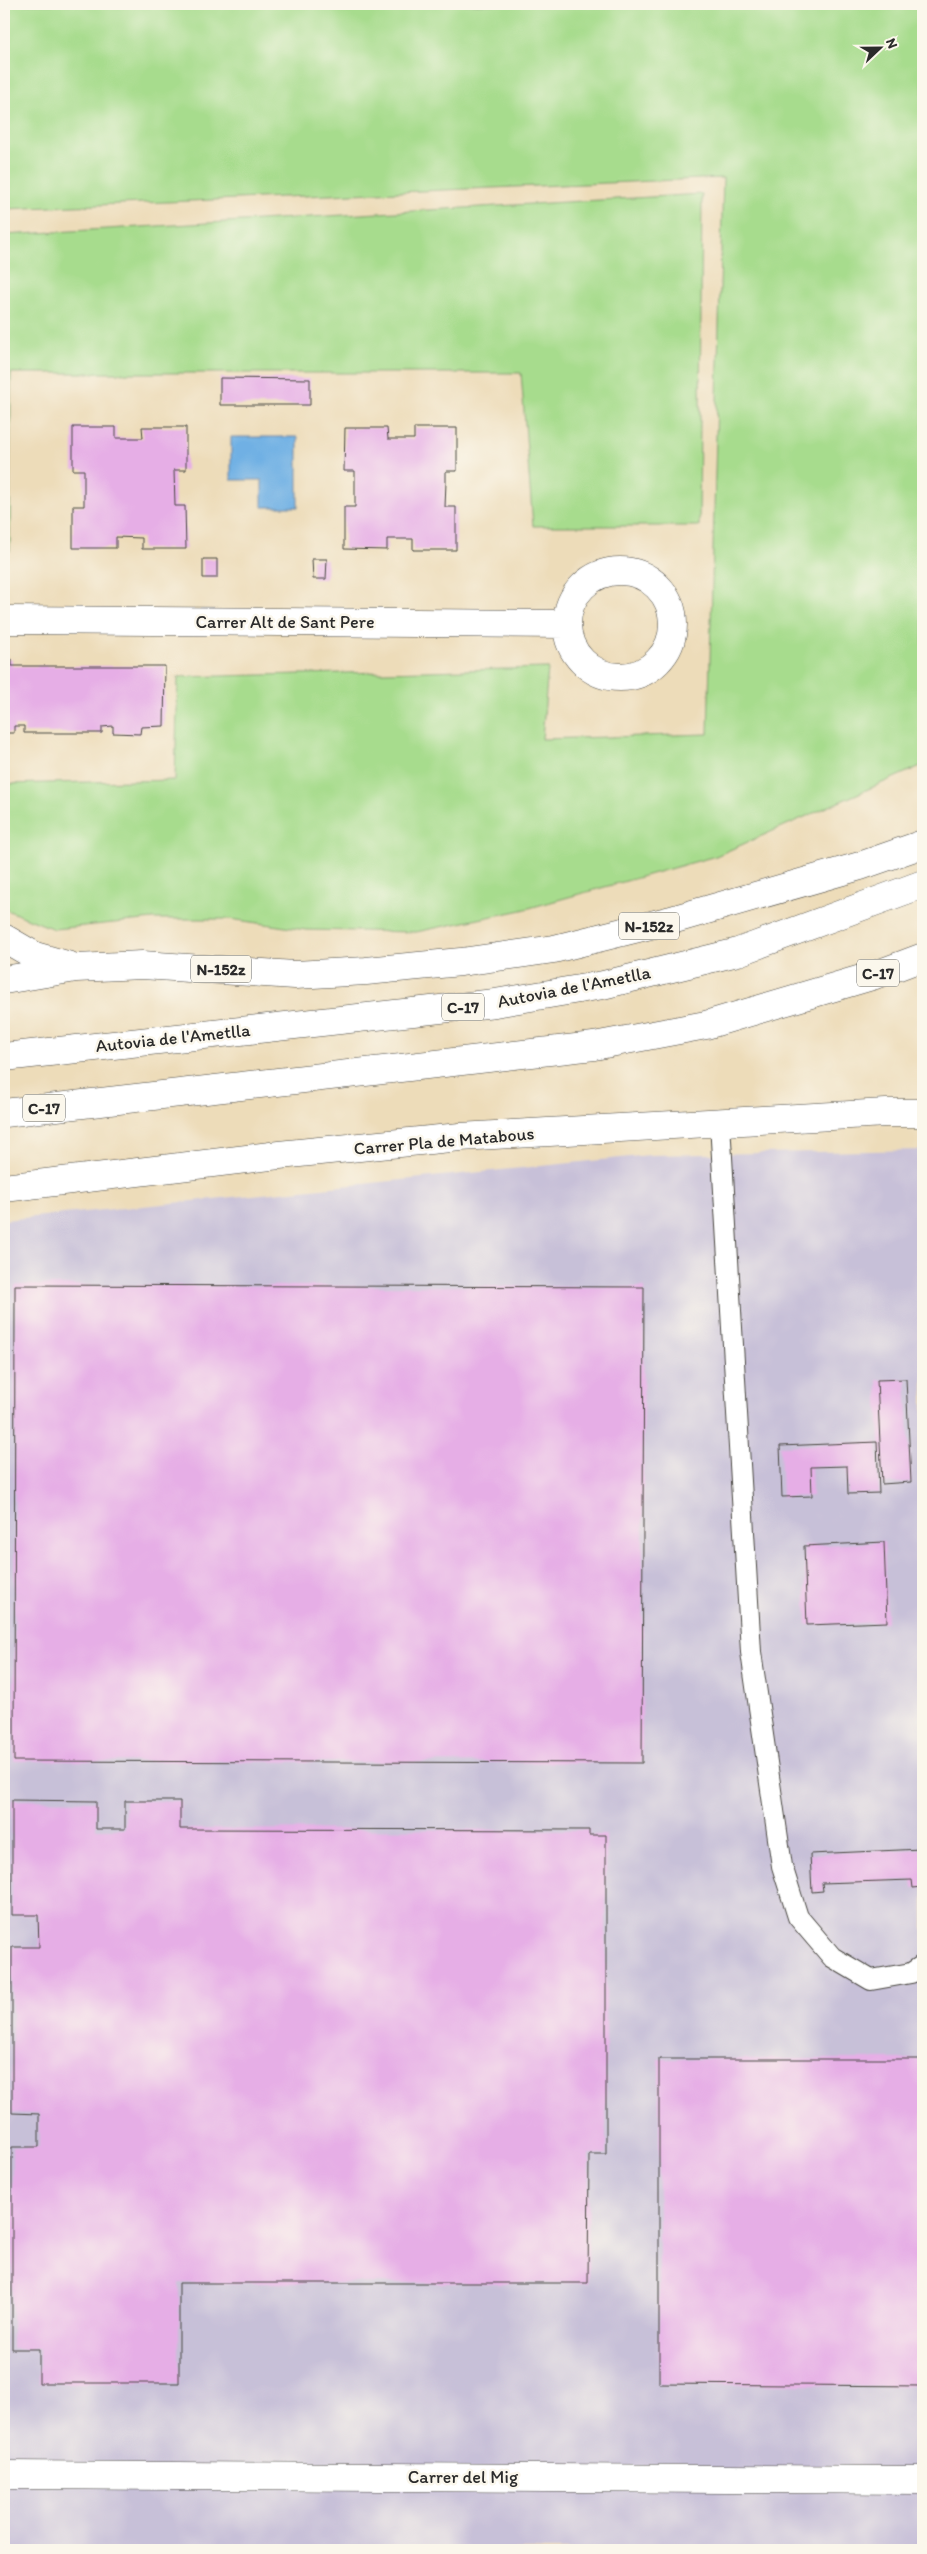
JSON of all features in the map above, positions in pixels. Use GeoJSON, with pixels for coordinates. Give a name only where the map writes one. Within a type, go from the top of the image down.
{"type":"FeatureCollection","features":[{"type":"Feature","properties":{"kind":"main road","name":"Carrer Alt de Sant Pere"},"geometry":{"type":"LineString","coordinates":[[4,620],[567,624]]}},
{"type":"Feature","properties":{"kind":"main road","name":"N-152z"},"geometry":{"type":"LineString","coordinates":[[4,980],[76,968],[142,965],[295,975],[385,970],[545,950],[675,920],[860,866],[923,844]]}},
{"type":"Feature","properties":{"kind":"main road","name":"Autovia de l'Ametlla"},"geometry":{"type":"LineString","coordinates":[[4,1057],[495,1004],[603,984],[738,952],[923,884]]}},
{"type":"Feature","properties":{"kind":"main road"},"geometry":{"type":"LineString","coordinates":[[4,938],[35,956],[76,968]]}},
{"type":"Feature","properties":{"kind":"main road","name":"C-17"},"geometry":{"type":"LineString","coordinates":[[4,1113],[85,1102],[594,1046],[706,1024],[875,975],[923,958]]}},
{"type":"Feature","properties":{"kind":"main road"},"geometry":{"type":"LineString","coordinates":[[4,1128],[85,1102]]}},
{"type":"Feature","properties":{"kind":"main road","name":"Carrer Pla de Matabous"},"geometry":{"type":"LineString","coordinates":[[4,1188],[279,1155],[460,1137],[886,1113],[923,1113]]}},
{"type":"Feature","properties":{"kind":"main road","name":"Carrer del Mig"},"geometry":{"type":"LineString","coordinates":[[4,2475],[923,2480]]}},
{"type":"Feature","properties":{"kind":"lane"},"geometry":{"type":"LineString","coordinates":[[720,1123],[751,1652],[782,1866],[798,1918],[832,1957],[871,1980],[911,1973],[923,1965]]}},
{"type":"Feature","properties":{"kind":"shaded area"},"geometry":{"type":"Polygon","coordinates":[[[923,1150],[923,2550],[4,2550],[4,1220],[650,1155],[923,1150]]]}},
{"type":"Feature","properties":{"kind":"green space"},"geometry":{"type":"Polygon","coordinates":[[[4,4],[923,4],[923,765],[716,856],[522,910],[416,932],[306,930],[230,919],[153,919],[54,929],[4,909],[4,784],[175,780],[178,677],[548,668],[542,739],[708,734],[723,178],[4,209],[4,4]]]}},
{"type":"Feature","properties":{"kind":"green space"},"geometry":{"type":"Polygon","coordinates":[[[702,194],[699,526],[533,526],[521,373],[11,373],[10,551],[4,550],[4,235],[702,194]]]}},
{"type":"Feature","properties":{"kind":"water"},"geometry":{"type":"Polygon","coordinates":[[[231,437],[298,437],[298,507],[262,507],[262,480],[231,480],[231,437]]]}},
{"type":"Feature","properties":{"kind":"building"},"geometry":{"type":"Polygon","coordinates":[[[220,378],[310,379],[310,405],[220,405],[220,378]]]}},
{"type":"Feature","properties":{"kind":"building"},"geometry":{"type":"Polygon","coordinates":[[[73,427],[116,427],[116,438],[143,438],[142,427],[186,427],[186,470],[174,470],[175,506],[185,506],[186,549],[142,549],[142,538],[116,537],[116,548],[73,548],[73,506],[84,506],[84,470],[73,470],[73,427]]]}},
{"type":"Feature","properties":{"kind":"building"},"geometry":{"type":"Polygon","coordinates":[[[345,428],[387,428],[388,439],[414,439],[414,428],[457,428],[457,471],[446,471],[445,507],[456,507],[456,550],[413,550],[413,539],[387,539],[387,550],[344,549],[344,507],[355,507],[355,471],[344,471],[345,428]]]}},
{"type":"Feature","properties":{"kind":"building"},"geometry":{"type":"Polygon","coordinates":[[[203,559],[217,559],[217,578],[203,578],[203,559]]]}},
{"type":"Feature","properties":{"kind":"building"},"geometry":{"type":"Polygon","coordinates":[[[312,559],[327,559],[326,579],[313,579],[312,559]]]}},
{"type":"Feature","properties":{"kind":"building"},"geometry":{"type":"Polygon","coordinates":[[[4,659],[12,659],[12,666],[165,666],[164,726],[141,727],[140,734],[113,733],[113,726],[102,727],[102,733],[24,733],[24,726],[14,726],[14,733],[4,733],[4,659]]]}},
{"type":"Feature","properties":{"kind":"building"},"geometry":{"type":"Polygon","coordinates":[[[15,1285],[644,1287],[642,1763],[14,1761],[15,1285]]]}},
{"type":"Feature","properties":{"kind":"building"},"geometry":{"type":"Polygon","coordinates":[[[906,1379],[911,1482],[882,1484],[877,1380],[906,1379]]]}},
{"type":"Feature","properties":{"kind":"building"},"geometry":{"type":"Polygon","coordinates":[[[877,1442],[879,1493],[848,1494],[847,1466],[811,1467],[812,1496],[782,1497],[780,1446],[877,1442]]]}},
{"type":"Feature","properties":{"kind":"building"},"geometry":{"type":"Polygon","coordinates":[[[884,1542],[887,1622],[807,1625],[804,1546],[884,1542]]]}},
{"type":"Feature","properties":{"kind":"building"},"geometry":{"type":"Polygon","coordinates":[[[12,1800],[96,1801],[96,1829],[125,1829],[125,1801],[180,1801],[180,1829],[589,1830],[589,1835],[606,1835],[606,2154],[589,2154],[588,2283],[179,2283],[179,2383],[39,2383],[39,2349],[12,2349],[12,2147],[39,2147],[39,2114],[12,2113],[12,1947],[39,1947],[38,1915],[12,1915],[12,1800]]]}},
{"type":"Feature","properties":{"kind":"building"},"geometry":{"type":"Polygon","coordinates":[[[922,1849],[923,1887],[913,1888],[912,1880],[822,1883],[823,1891],[812,1892],[810,1854],[922,1849]]]}},
{"type":"Feature","properties":{"kind":"building"},"geometry":{"type":"Polygon","coordinates":[[[659,2059],[923,2059],[923,2386],[659,2384],[659,2059]]]}}]}
